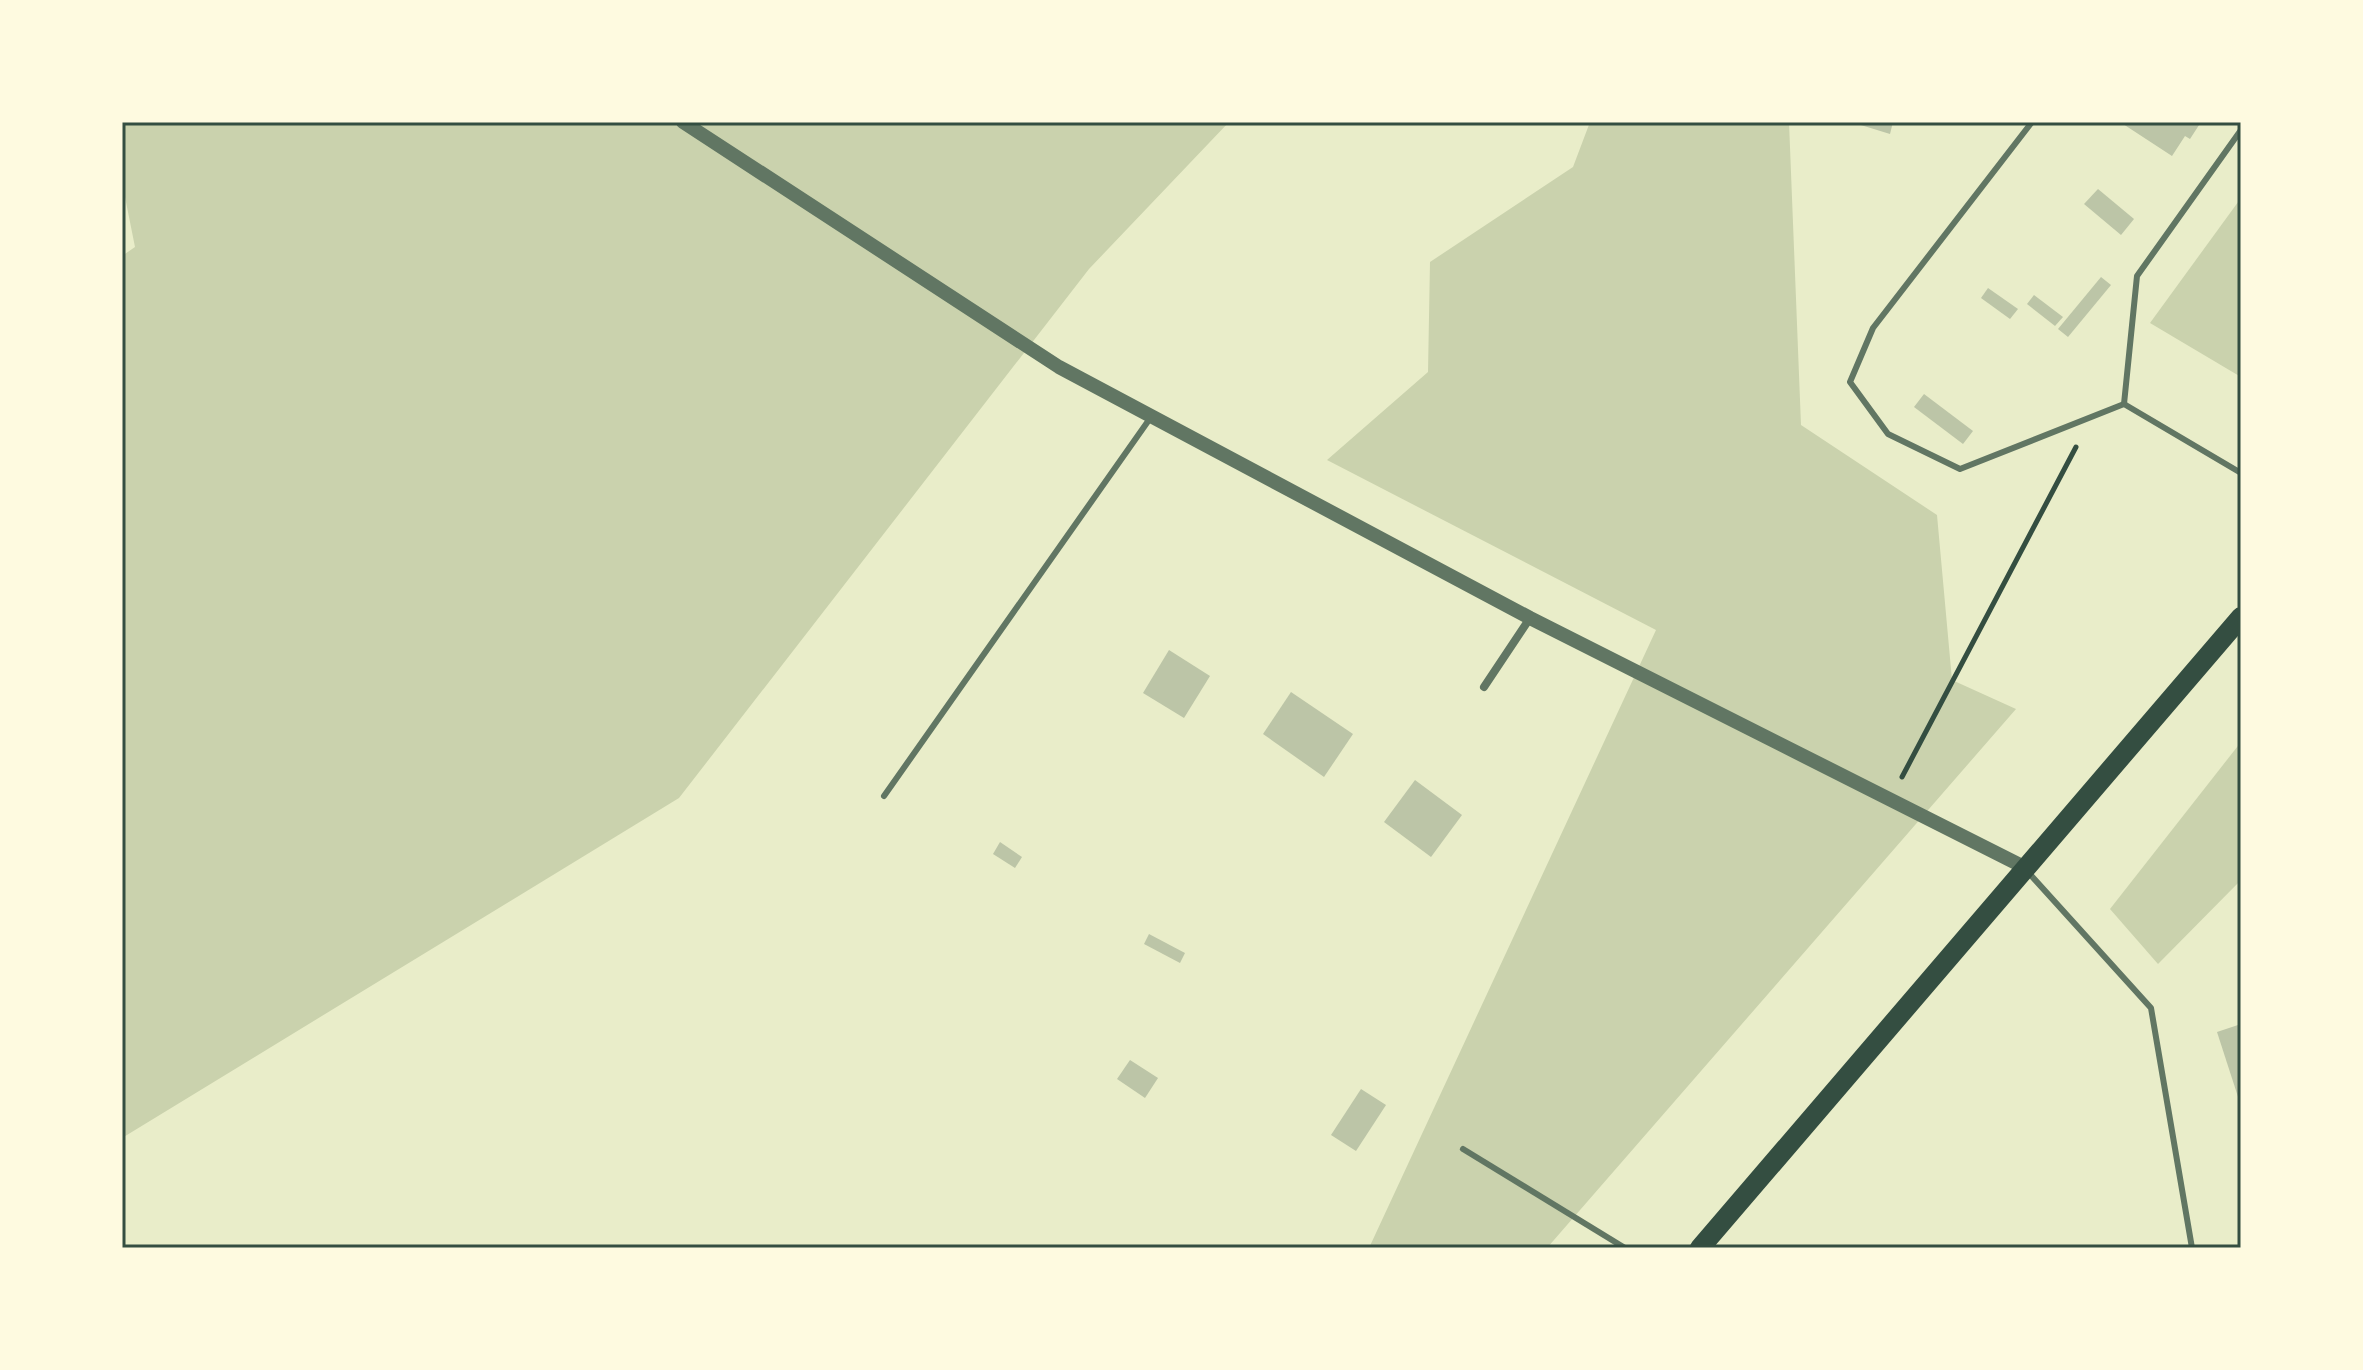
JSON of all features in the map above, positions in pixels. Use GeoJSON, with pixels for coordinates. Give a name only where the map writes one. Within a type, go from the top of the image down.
{"type":"FeatureCollection","features":[{"type":"Feature","properties":{"kind":"main road"},"geometry":{"type":"LineString","coordinates":[[1700,1248],[2241,617]]}},
{"type":"Feature","properties":{"kind":"street"},"geometry":{"type":"LineString","coordinates":[[683,122],[1059,367],[1530,618],[2024,867]]}},
{"type":"Feature","properties":{"kind":"street"},"geometry":{"type":"LineString","coordinates":[[1484,687],[1530,618]]}},
{"type":"Feature","properties":{"kind":"lane"},"geometry":{"type":"LineString","coordinates":[[2032,122],[1873,328],[1850,382],[1888,434],[1960,469],[2124,404]]}},
{"type":"Feature","properties":{"kind":"lane"},"geometry":{"type":"LineString","coordinates":[[2124,404],[2137,276],[2241,130]]}},
{"type":"Feature","properties":{"kind":"lane"},"geometry":{"type":"LineString","coordinates":[[2124,404],[2241,473]]}},
{"type":"Feature","properties":{"kind":"lane"},"geometry":{"type":"LineString","coordinates":[[884,796],[1152,416]]}},
{"type":"Feature","properties":{"kind":"lane"},"geometry":{"type":"LineString","coordinates":[[2024,867],[2151,1008],[2192,1248]]}},
{"type":"Feature","properties":{"kind":"lane"},"geometry":{"type":"LineString","coordinates":[[1463,1149],[1625,1248]]}},
{"type":"Feature","properties":{"kind":"path"},"geometry":{"type":"LineString","coordinates":[[1908,765],[2093,416]]}},
{"type":"Feature","properties":{"kind":"green space"},"geometry":{"type":"Polygon","coordinates":[[[122,122],[1229,122],[1089,269],[679,798],[122,1138],[122,256],[135,247],[122,182],[122,122]]]}},
{"type":"Feature","properties":{"kind":"green space"},"geometry":{"type":"Polygon","coordinates":[[[1590,122],[1789,122],[1801,425],[1937,515],[1952,680],[2016,709],[1547,1248],[1369,1248],[1656,630],[1327,460],[1428,372],[1430,262],[1573,167],[1590,122]]]}},
{"type":"Feature","properties":{"kind":"green space"},"geometry":{"type":"Polygon","coordinates":[[[2241,198],[2241,377],[2150,323],[2241,198]]]}},
{"type":"Feature","properties":{"kind":"green space"},"geometry":{"type":"Polygon","coordinates":[[[2241,742],[2241,880],[2158,964],[2110,909],[2241,742]]]}},
{"type":"Feature","properties":{"kind":"building"},"geometry":{"type":"Polygon","coordinates":[[[1851,122],[1893,122],[1890,134],[1851,122]]]}},
{"type":"Feature","properties":{"kind":"building"},"geometry":{"type":"Polygon","coordinates":[[[2120,122],[2201,122],[2190,139],[2185,136],[2172,156],[2120,122]]]}},
{"type":"Feature","properties":{"kind":"building"},"geometry":{"type":"Polygon","coordinates":[[[2098,189],[2134,219],[2121,235],[2084,204],[2098,189]]]}},
{"type":"Feature","properties":{"kind":"building"},"geometry":{"type":"Polygon","coordinates":[[[2101,277],[2111,285],[2068,337],[2058,329],[2101,277]]]}},
{"type":"Feature","properties":{"kind":"building"},"geometry":{"type":"Polygon","coordinates":[[[1988,288],[2018,309],[2010,319],[1981,298],[1988,288]]]}},
{"type":"Feature","properties":{"kind":"building"},"geometry":{"type":"Polygon","coordinates":[[[2034,295],[2063,317],[2055,326],[2027,304],[2034,295]]]}},
{"type":"Feature","properties":{"kind":"building"},"geometry":{"type":"Polygon","coordinates":[[[1924,394],[1973,431],[1963,444],[1914,407],[1924,394]]]}},
{"type":"Feature","properties":{"kind":"building"},"geometry":{"type":"Polygon","coordinates":[[[1169,650],[1210,676],[1184,718],[1143,693],[1169,650]]]}},
{"type":"Feature","properties":{"kind":"building"},"geometry":{"type":"Polygon","coordinates":[[[1291,692],[1353,734],[1324,777],[1263,734],[1291,692]]]}},
{"type":"Feature","properties":{"kind":"building"},"geometry":{"type":"Polygon","coordinates":[[[1415,780],[1462,815],[1431,857],[1384,822],[1415,780]]]}},
{"type":"Feature","properties":{"kind":"building"},"geometry":{"type":"Polygon","coordinates":[[[1000,842],[1022,857],[1015,868],[993,854],[1000,842]]]}},
{"type":"Feature","properties":{"kind":"building"},"geometry":{"type":"Polygon","coordinates":[[[1149,934],[1185,953],[1180,963],[1144,944],[1149,934]]]}},
{"type":"Feature","properties":{"kind":"building"},"geometry":{"type":"Polygon","coordinates":[[[2241,1024],[2241,1103],[2240,1103],[2217,1032],[2241,1024]]]}},
{"type":"Feature","properties":{"kind":"building"},"geometry":{"type":"Polygon","coordinates":[[[1130,1060],[1158,1078],[1145,1098],[1117,1079],[1130,1060]]]}},
{"type":"Feature","properties":{"kind":"building"},"geometry":{"type":"Polygon","coordinates":[[[1361,1089],[1386,1105],[1356,1151],[1331,1135],[1361,1089]]]}}]}
